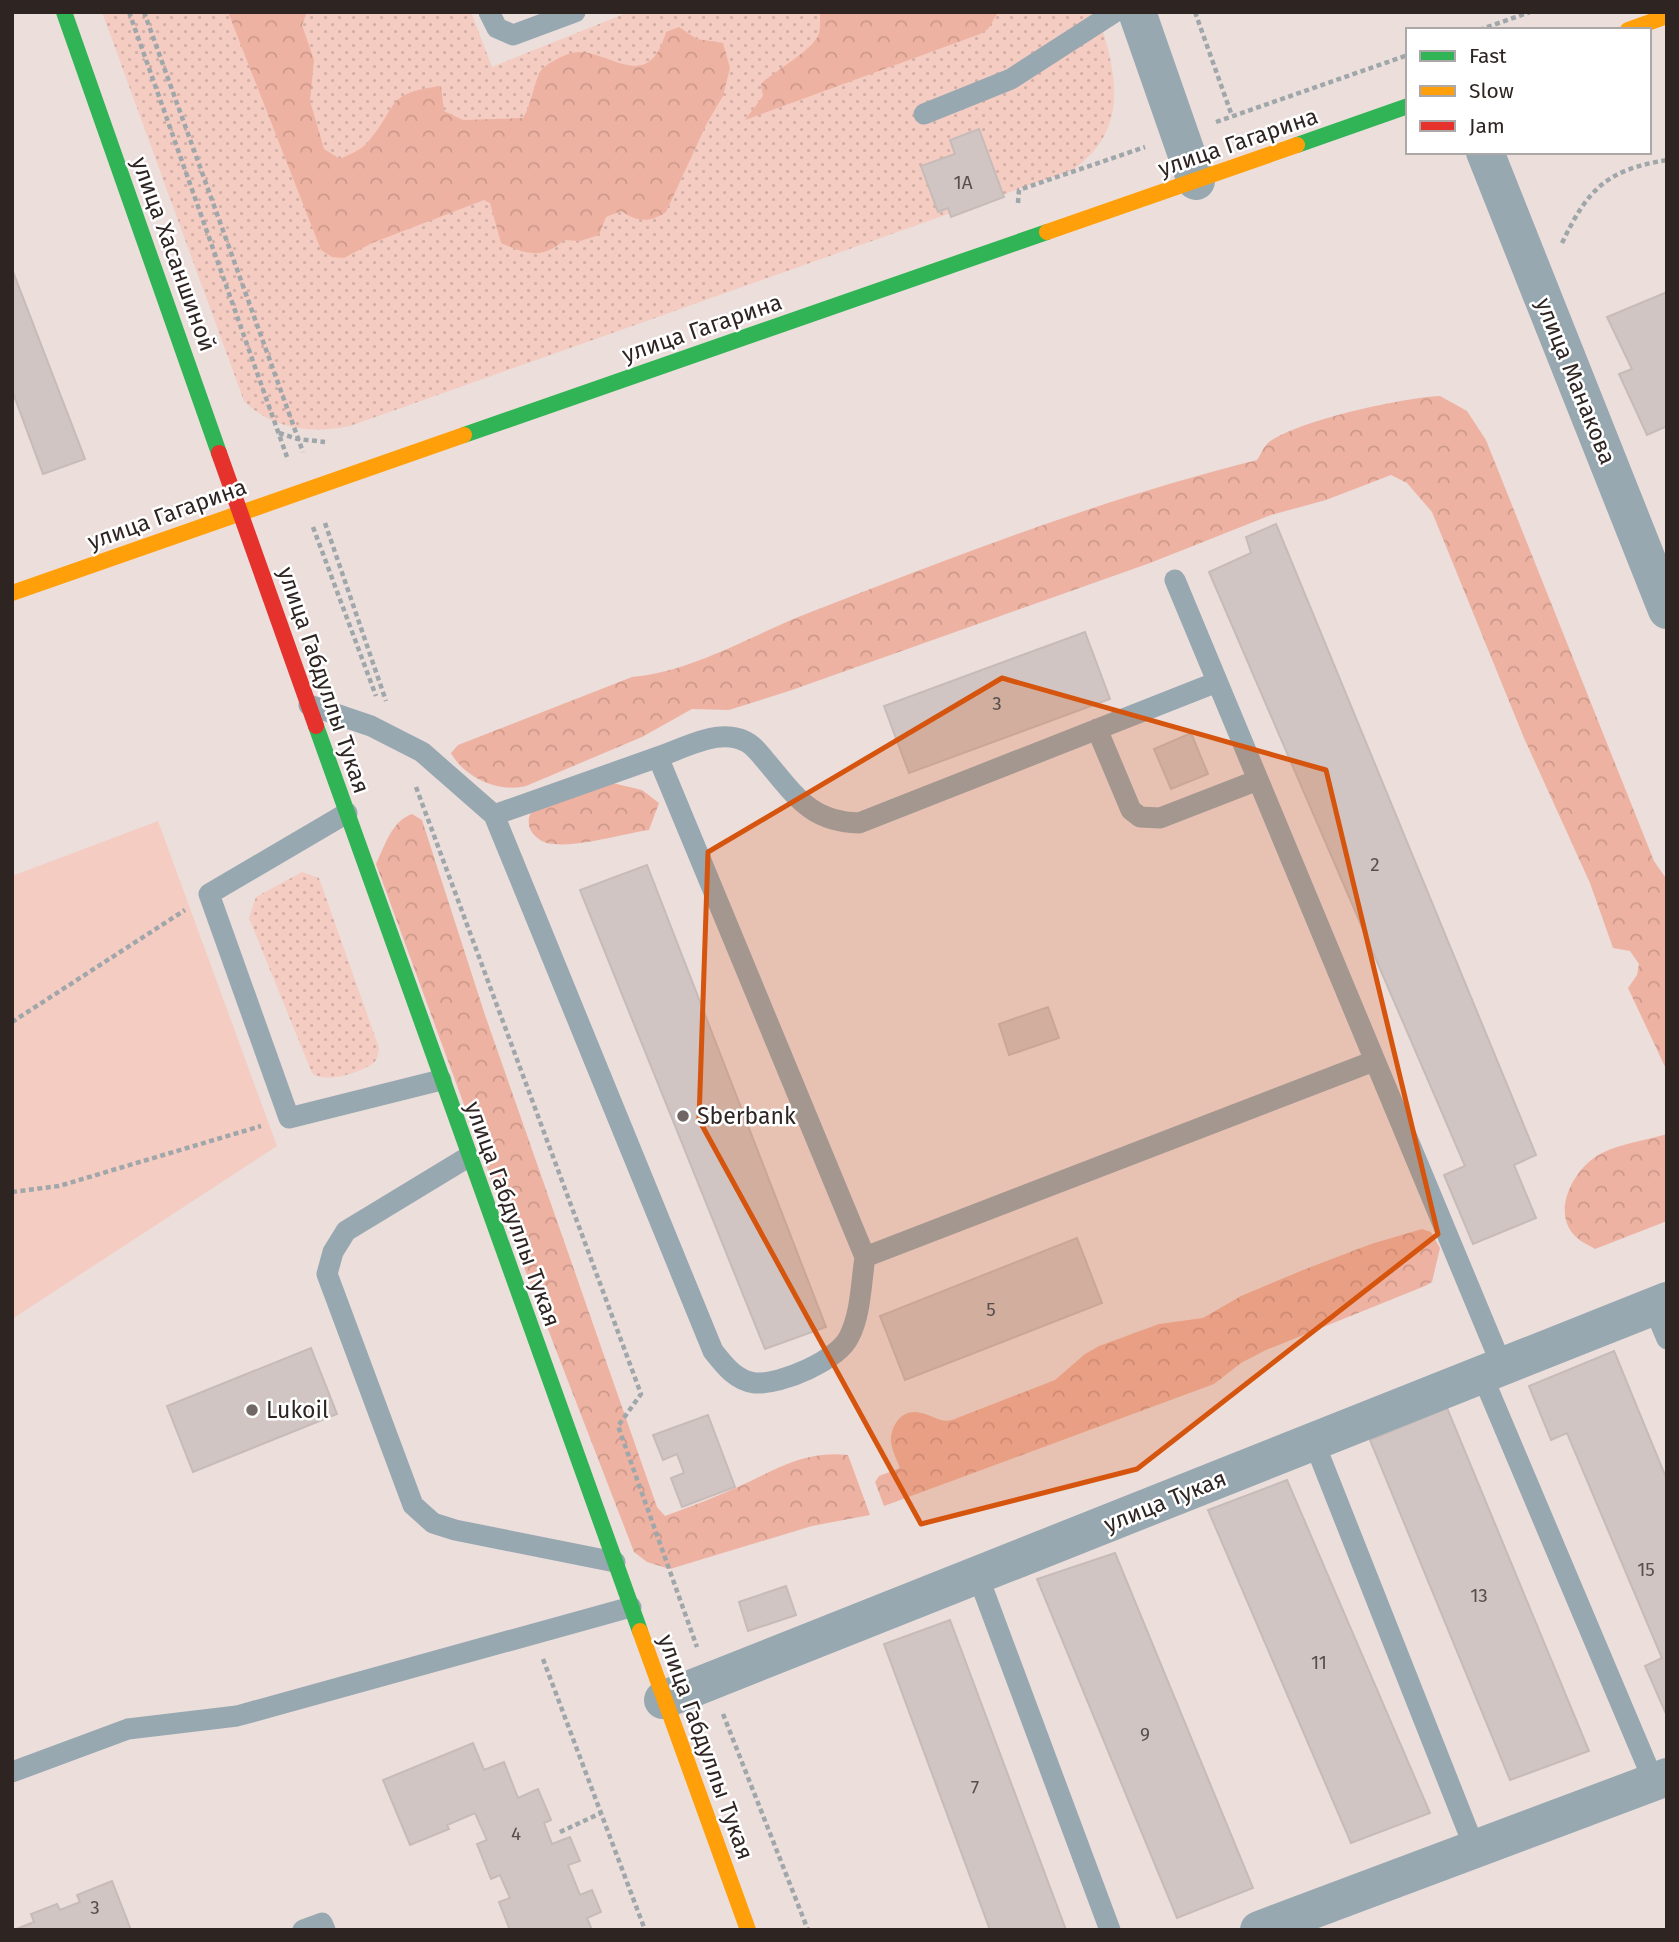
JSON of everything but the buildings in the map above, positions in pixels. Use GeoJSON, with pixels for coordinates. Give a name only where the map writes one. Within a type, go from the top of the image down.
{"type":"FeatureCollection","features":[{"type":"Feature","properties":{"kind":"street","name":"улица Хасаншиной"},"geometry":{"type":"LineString","coordinates":[[64,12],[242,511]]}},
{"type":"Feature","properties":{"kind":"street"},"geometry":{"type":"LineString","coordinates":[[1137,12],[1196,181]]}},
{"type":"Feature","properties":{"kind":"street"},"geometry":{"type":"LineString","coordinates":[[1634,28],[1667,16]]}},
{"type":"Feature","properties":{"kind":"street","name":"улица Гагарина"},"geometry":{"type":"LineString","coordinates":[[12,593],[1406,107]]}},
{"type":"Feature","properties":{"kind":"street","name":"улица Манакова"},"geometry":{"type":"LineString","coordinates":[[1486,154],[1667,610]]}},
{"type":"Feature","properties":{"kind":"street","name":"улица Габдуллы Тукая"},"geometry":{"type":"LineString","coordinates":[[242,511],[468,1157],[748,1930]]}},
{"type":"Feature","properties":{"kind":"street","name":"улица Тукая"},"geometry":{"type":"LineString","coordinates":[[663,1700],[1492,1370],[1662,1315]]}},
{"type":"Feature","properties":{"kind":"street"},"geometry":{"type":"LineString","coordinates":[[1259,1930],[1660,1780]]}},
{"type":"Feature","properties":{"kind":"lane"},"geometry":{"type":"LineString","coordinates":[[489,12],[497,28],[513,35],[575,12]]}},
{"type":"Feature","properties":{"kind":"lane"},"geometry":{"type":"LineString","coordinates":[[924,114],[1011,79],[1115,12]]}},
{"type":"Feature","properties":{"kind":"lane"},"geometry":{"type":"LineString","coordinates":[[1175,580],[1374,1061],[1492,1370],[1660,1780]]}},
{"type":"Feature","properties":{"kind":"lane"},"geometry":{"type":"LineString","coordinates":[[494,815],[716,737],[735,737],[752,744],[803,804],[818,816],[838,823],[859,823],[1217,682]]}},
{"type":"Feature","properties":{"kind":"lane"},"geometry":{"type":"LineString","coordinates":[[309,705],[398,738],[422,752],[494,815],[713,1351],[725,1367],[754,1383],[771,1382],[826,1361],[840,1351],[855,1320],[865,1257],[658,757]]}},
{"type":"Feature","properties":{"kind":"lane"},"geometry":{"type":"LineString","coordinates":[[1097,729],[1131,810],[1140,817],[1160,818],[1258,780]]}},
{"type":"Feature","properties":{"kind":"lane"},"geometry":{"type":"LineString","coordinates":[[347,813],[208,894],[289,1118],[441,1080]]}},
{"type":"Feature","properties":{"kind":"lane"},"geometry":{"type":"LineString","coordinates":[[865,1257],[1374,1061]]}},
{"type":"Feature","properties":{"kind":"lane"},"geometry":{"type":"LineString","coordinates":[[468,1157],[346,1231],[333,1251],[327,1274],[413,1506],[433,1523],[455,1530],[615,1562]]}},
{"type":"Feature","properties":{"kind":"lane"},"geometry":{"type":"LineString","coordinates":[[1314,1442],[1475,1849]]}},
{"type":"Feature","properties":{"kind":"lane"},"geometry":{"type":"LineString","coordinates":[[978,1576],[1111,1930]]}},
{"type":"Feature","properties":{"kind":"lane"},"geometry":{"type":"LineString","coordinates":[[12,1772],[128,1729],[237,1716],[631,1607]]}},
{"type":"Feature","properties":{"kind":"lane"},"geometry":{"type":"LineString","coordinates":[[303,1930],[322,1923],[325,1930]]}},
{"type":"Feature","properties":{"kind":"path"},"geometry":{"type":"LineString","coordinates":[[130,12],[641,1394],[618,1426],[710,1682],[808,1930]]}},
{"type":"Feature","properties":{"kind":"path"},"geometry":{"type":"LineString","coordinates":[[144,12],[308,488],[368,681],[398,738]]}},
{"type":"Feature","properties":{"kind":"path"},"geometry":{"type":"LineString","coordinates":[[1195,12],[1232,116]]}},
{"type":"Feature","properties":{"kind":"path"},"geometry":{"type":"LineString","coordinates":[[1485,28],[1530,12]]}},
{"type":"Feature","properties":{"kind":"path"},"geometry":{"type":"LineString","coordinates":[[1539,289],[1579,207],[1600,184],[1635,165],[1667,160]]}},
{"type":"Feature","properties":{"kind":"path"},"geometry":{"type":"LineString","coordinates":[[12,1022],[208,894]]}},
{"type":"Feature","properties":{"kind":"path"},"geometry":{"type":"LineString","coordinates":[[12,1192],[59,1186],[289,1118]]}},
{"type":"Feature","properties":{"kind":"path"},"geometry":{"type":"LineString","coordinates":[[538,1646],[645,1930]]}},
{"type":"Feature","properties":{"kind":"path"},"geometry":{"type":"LineString","coordinates":[[560,1832],[601,1813]]}},
{"type":"Feature","properties":{"kind":"highlighted area"},"geometry":{"type":"Polygon","coordinates":[[[1002,678],[1326,770],[1438,1234],[1137,1469],[921,1524],[699,1120],[708,852],[1002,678]]]}},
{"type":"Feature","properties":{"kind":"shaded area"},"geometry":{"type":"Polygon","coordinates":[[[102,12],[471,12],[492,67],[629,12],[1097,12],[1110,56],[1114,98],[1111,118],[1104,136],[1091,154],[1072,170],[350,426],[307,429],[267,418],[244,401],[102,12]]]}},
{"type":"Feature","properties":{"kind":"shaded area"},"geometry":{"type":"Polygon","coordinates":[[[158,821],[277,1146],[12,1319],[12,876],[158,821]]]}},
{"type":"Feature","properties":{"kind":"shaded area"},"geometry":{"type":"Polygon","coordinates":[[[302,872],[319,878],[379,1048],[377,1059],[372,1064],[342,1076],[325,1078],[312,1073],[249,918],[256,897],[302,872]]]}},
{"type":"Feature","properties":{"kind":"green space"},"geometry":{"type":"Polygon","coordinates":[[[228,12],[307,12],[302,25],[314,60],[310,101],[324,149],[340,159],[365,145],[395,103],[410,93],[441,86],[444,111],[463,120],[523,118],[540,72],[555,60],[578,52],[639,66],[650,61],[658,51],[666,32],[679,27],[697,39],[723,43],[730,68],[723,96],[707,123],[666,212],[660,216],[643,220],[621,211],[606,217],[599,235],[580,241],[564,240],[548,250],[534,253],[501,243],[490,203],[484,200],[372,243],[344,258],[332,257],[321,250],[228,12]]]}},
{"type":"Feature","properties":{"kind":"green space"},"geometry":{"type":"Polygon","coordinates":[[[820,12],[997,14],[988,29],[980,34],[745,120],[763,96],[761,84],[814,42],[820,31],[820,12]]]}},
{"type":"Feature","properties":{"kind":"green space"},"geometry":{"type":"Polygon","coordinates":[[[1440,396],[1467,411],[1486,440],[1654,861],[1667,880],[1667,1071],[1628,988],[1637,975],[1639,964],[1630,951],[1613,948],[1590,883],[1524,738],[1432,512],[1407,483],[1391,475],[1326,500],[1271,515],[1150,563],[789,691],[729,710],[692,709],[642,737],[526,786],[505,787],[484,782],[465,770],[451,753],[458,745],[632,677],[701,660],[811,612],[976,549],[1144,492],[1257,460],[1269,442],[1303,426],[1377,406],[1440,396]]]}},
{"type":"Feature","properties":{"kind":"green space"},"geometry":{"type":"Polygon","coordinates":[[[608,782],[642,790],[659,803],[649,830],[570,844],[544,842],[531,831],[530,815],[547,800],[559,794],[608,782]]]}},
{"type":"Feature","properties":{"kind":"green space"},"geometry":{"type":"Polygon","coordinates":[[[412,814],[422,820],[485,1015],[657,1507],[665,1516],[792,1462],[833,1454],[848,1455],[870,1515],[812,1526],[670,1569],[647,1562],[634,1552],[512,1236],[376,864],[394,828],[412,814]]]}},
{"type":"Feature","properties":{"kind":"green space"},"geometry":{"type":"Polygon","coordinates":[[[1667,1134],[1667,1221],[1595,1249],[1578,1239],[1569,1228],[1565,1208],[1570,1187],[1582,1169],[1606,1151],[1667,1134]]]}},
{"type":"Feature","properties":{"kind":"green space"},"geometry":{"type":"Polygon","coordinates":[[[1422,1229],[1431,1232],[1440,1248],[1432,1282],[1425,1286],[1266,1350],[1241,1363],[1214,1384],[884,1506],[875,1482],[879,1476],[900,1468],[892,1449],[891,1436],[895,1424],[903,1415],[915,1412],[952,1420],[1055,1380],[1085,1354],[1099,1346],[1159,1324],[1203,1318],[1241,1296],[1303,1270],[1371,1244],[1422,1229]]]}},
{"type":"Feature","properties":{"kind":"traffic: fast"},"geometry":{"type":"LineString","coordinates":[[64,12],[219,453]]}},
{"type":"Feature","properties":{"kind":"traffic: fast"},"geometry":{"type":"LineString","coordinates":[[1297,145],[1406,107]]}},
{"type":"Feature","properties":{"kind":"traffic: fast"},"geometry":{"type":"LineString","coordinates":[[464,435],[1047,232]]}},
{"type":"Feature","properties":{"kind":"traffic: fast"},"geometry":{"type":"LineString","coordinates":[[316,726],[640,1631]]}},
{"type":"Feature","properties":{"kind":"traffic: slow"},"geometry":{"type":"LineString","coordinates":[[1634,28],[1667,16]]}},
{"type":"Feature","properties":{"kind":"traffic: slow"},"geometry":{"type":"LineString","coordinates":[[1047,232],[1297,145]]}},
{"type":"Feature","properties":{"kind":"traffic: slow"},"geometry":{"type":"LineString","coordinates":[[12,593],[464,435]]}},
{"type":"Feature","properties":{"kind":"traffic: slow"},"geometry":{"type":"LineString","coordinates":[[640,1631],[748,1930]]}},
{"type":"Feature","properties":{"kind":"traffic: jam"},"geometry":{"type":"LineString","coordinates":[[219,453],[316,726]]}},
{"type":"Feature","properties":{"kind":"place","name":"Sberbank"},"geometry":{"type":"Point","coordinates":[683,1116]}},
{"type":"Feature","properties":{"kind":"place","name":"Lukoil"},"geometry":{"type":"Point","coordinates":[252,1410]}}]}
